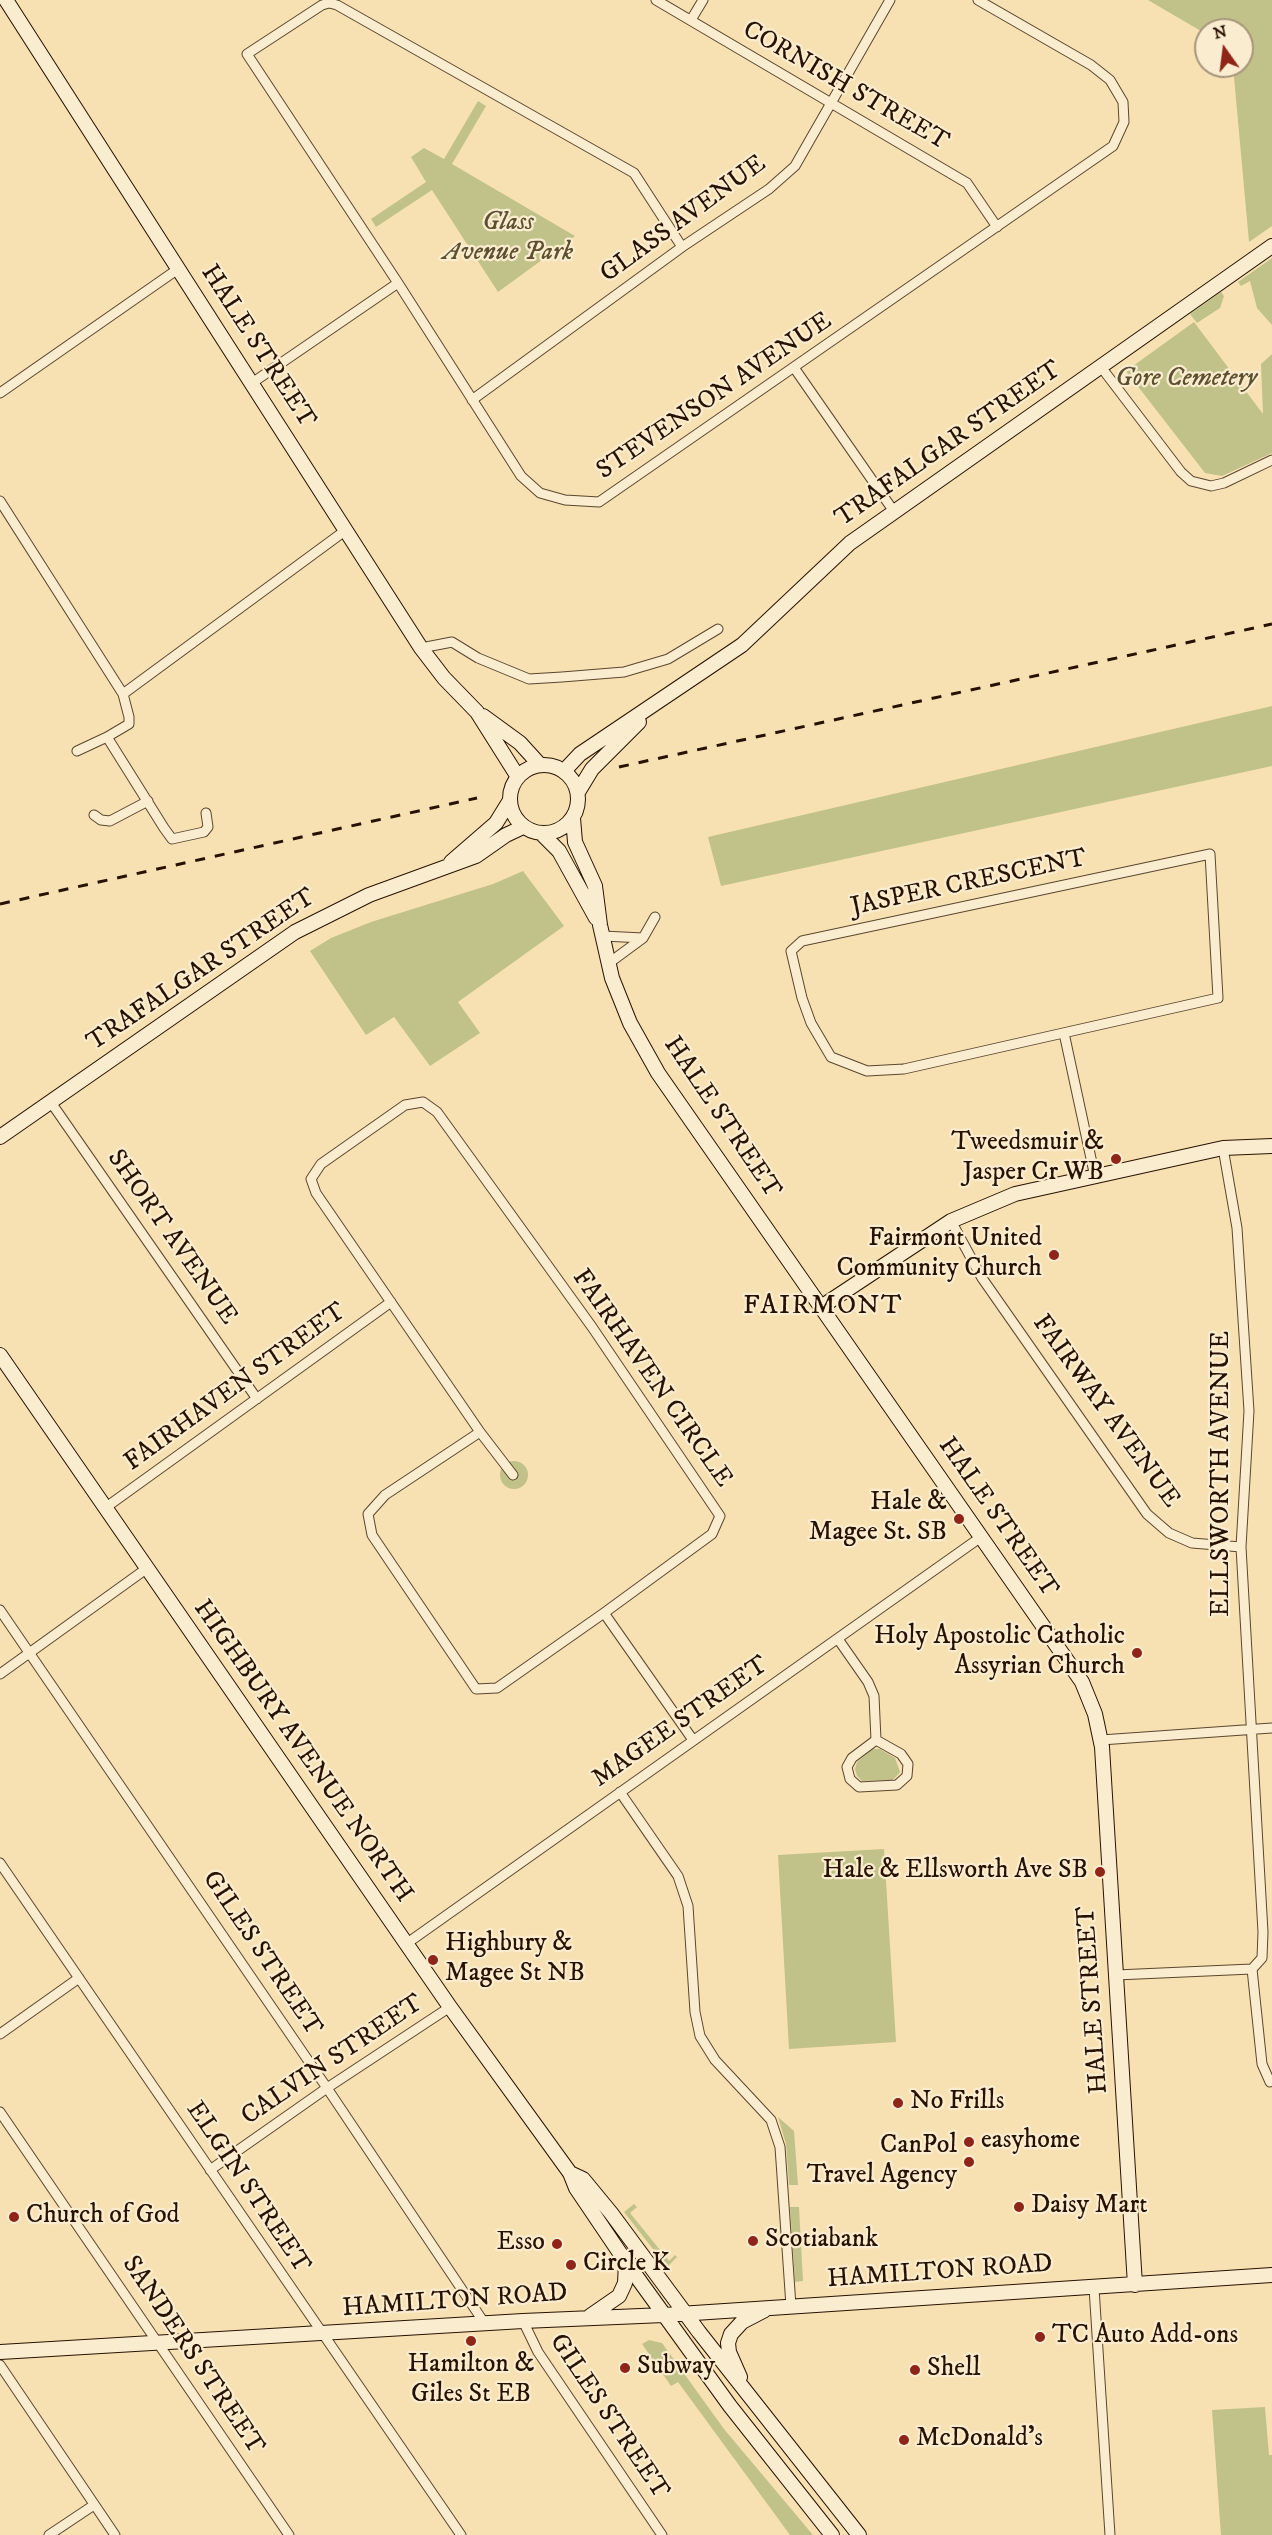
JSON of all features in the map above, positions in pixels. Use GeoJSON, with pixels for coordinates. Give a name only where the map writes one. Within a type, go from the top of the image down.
{"type":"FeatureCollection","features":[{"type":"Feature","properties":{"kind":"main road","name":"HALE STREET"},"geometry":{"type":"LineString","coordinates":[[6,0],[421,648],[444,678],[477,712],[520,743],[540,765]]}},
{"type":"Feature","properties":{"kind":"main road","name":"TRAFALGAR STREET"},"geometry":{"type":"LineString","coordinates":[[564,771],[580,754],[742,645],[850,543],[1272,246]]}},
{"type":"Feature","properties":{"kind":"main road","name":"TRAFALGAR STREET"},"geometry":{"type":"LineString","coordinates":[[578,792],[592,769],[666,696]]}},
{"type":"Feature","properties":{"kind":"main road","name":"HALE STREET"},"geometry":{"type":"LineString","coordinates":[[477,712],[518,777]]}},
{"type":"Feature","properties":{"kind":"main road"},"geometry":{"type":"LineString","coordinates":[[540,765],[553,766],[564,771],[573,780],[578,792],[578,805],[573,818],[560,830],[542,834],[523,827],[512,812],[509,802],[511,789],[518,777],[528,769],[540,765]]}},
{"type":"Feature","properties":{"kind":"main road","name":"TRAFALGAR STREET"},"geometry":{"type":"LineString","coordinates":[[443,868],[496,823],[509,802]]}},
{"type":"Feature","properties":{"kind":"main road","name":"HALE STREET"},"geometry":{"type":"LineString","coordinates":[[573,818],[575,842],[595,886],[609,963],[630,1023],[658,1073],[1082,1682],[1095,1714],[1101,1740],[1135,2285]]}},
{"type":"Feature","properties":{"kind":"main road","name":"TRAFALGAR STREET"},"geometry":{"type":"LineString","coordinates":[[0,1137],[295,932],[369,895],[476,856],[506,835],[523,827]]}},
{"type":"Feature","properties":{"kind":"main road","name":"HALE STREET"},"geometry":{"type":"LineString","coordinates":[[542,834],[559,851],[602,931]]}},
{"type":"Feature","properties":{"kind":"main road"},"geometry":{"type":"LineString","coordinates":[[821,1307],[951,1221],[1016,1194],[1223,1148],[1272,1146]]}},
{"type":"Feature","properties":{"kind":"main road","name":"HIGHBURY AVENUE NORTH"},"geometry":{"type":"LineString","coordinates":[[0,1355],[406,1944],[570,2172],[576,2188],[626,2262],[761,2447],[832,2535]]}},
{"type":"Feature","properties":{"kind":"main road","name":"HIGHBURY AVENUE NORTH"},"geometry":{"type":"LineString","coordinates":[[570,2172],[583,2179],[604,2204],[753,2403],[859,2535]]}},
{"type":"Feature","properties":{"kind":"main road"},"geometry":{"type":"LineString","coordinates":[[585,2318],[620,2296],[625,2283],[626,2262]]}},
{"type":"Feature","properties":{"kind":"main road","name":"HAMILTON ROAD"},"geometry":{"type":"LineString","coordinates":[[0,2352],[523,2321],[664,2315],[1272,2275]]}},
{"type":"Feature","properties":{"kind":"main road"},"geometry":{"type":"LineString","coordinates":[[753,2403],[735,2367],[728,2343],[735,2327],[772,2307]]}},
{"type":"Feature","properties":{"kind":"street","name":"CORNISH STREET"},"geometry":{"type":"LineString","coordinates":[[656,0],[967,183],[997,227]]}},
{"type":"Feature","properties":{"kind":"street"},"geometry":{"type":"LineString","coordinates":[[691,20],[703,0]]}},
{"type":"Feature","properties":{"kind":"street","name":"GLASS AVENUE"},"geometry":{"type":"LineString","coordinates":[[472,400],[682,247],[769,189],[795,166],[890,0]]}},
{"type":"Feature","properties":{"kind":"street","name":"STEVENSON AVENUE"},"geometry":{"type":"LineString","coordinates":[[682,247],[634,173],[337,5],[329,3],[322,5],[247,54],[398,283],[521,476],[540,493],[565,500],[599,502],[795,369],[1113,146],[1124,122],[1123,102],[1110,80],[1091,65],[978,0]]}},
{"type":"Feature","properties":{"kind":"street"},"geometry":{"type":"LineString","coordinates":[[0,393],[178,269]]}},
{"type":"Feature","properties":{"kind":"street"},"geometry":{"type":"LineString","coordinates":[[252,383],[398,283]]}},
{"type":"Feature","properties":{"kind":"street"},"geometry":{"type":"LineString","coordinates":[[1101,367],[1181,472],[1191,481],[1211,486],[1224,483],[1272,460]]}},
{"type":"Feature","properties":{"kind":"street","name":"STEVENSON AVENUE"},"geometry":{"type":"LineString","coordinates":[[795,369],[895,513]]}},
{"type":"Feature","properties":{"kind":"street"},"geometry":{"type":"LineString","coordinates":[[0,501],[123,694],[129,724],[76,751]]}},
{"type":"Feature","properties":{"kind":"street"},"geometry":{"type":"LineString","coordinates":[[123,694],[346,530]]}},
{"type":"Feature","properties":{"kind":"street"},"geometry":{"type":"LineString","coordinates":[[421,648],[452,642],[478,658],[529,679],[562,677],[624,672],[668,659],[718,629]]}},
{"type":"Feature","properties":{"kind":"street"},"geometry":{"type":"LineString","coordinates":[[107,737],[172,839],[204,832],[208,827],[206,813]]}},
{"type":"Feature","properties":{"kind":"street"},"geometry":{"type":"LineString","coordinates":[[94,815],[101,820],[110,821],[148,801]]}},
{"type":"Feature","properties":{"kind":"street","name":"JASPER CRESCENT"},"geometry":{"type":"LineString","coordinates":[[1210,854],[1218,998],[1064,1033],[904,1069],[867,1071],[831,1057],[811,1023],[801,998],[791,951],[802,940],[1210,854]]}},
{"type":"Feature","properties":{"kind":"street"},"geometry":{"type":"LineString","coordinates":[[609,963],[644,938],[655,917]]}},
{"type":"Feature","properties":{"kind":"street"},"geometry":{"type":"LineString","coordinates":[[602,931],[644,938]]}},
{"type":"Feature","properties":{"kind":"street"},"geometry":{"type":"LineString","coordinates":[[1064,1033],[1095,1177]]}},
{"type":"Feature","properties":{"kind":"street","name":"SHORT AVENUE"},"geometry":{"type":"LineString","coordinates":[[50,1101],[257,1399]]}},
{"type":"Feature","properties":{"kind":"street","name":"FAIRHAVEN CIRCLE"},"geometry":{"type":"LineString","coordinates":[[423,1102],[437,1112],[578,1308],[720,1516],[712,1534],[497,1688],[476,1689],[372,1535],[369,1514],[385,1495],[480,1432],[391,1302],[316,1193],[311,1179],[321,1164],[405,1105],[423,1102]]}},
{"type":"Feature","properties":{"kind":"street","name":"ELLSWORTH AVENUE"},"geometry":{"type":"LineString","coordinates":[[1223,1148],[1237,1228],[1249,1411],[1241,1547],[1263,1932],[1262,1958],[1252,1969]]}},
{"type":"Feature","properties":{"kind":"street","name":"FAIRWAY AVENUE"},"geometry":{"type":"LineString","coordinates":[[951,1221],[982,1278],[1147,1514],[1169,1533],[1192,1543],[1241,1547]]}},
{"type":"Feature","properties":{"kind":"street","name":"FAIRHAVEN STREET"},"geometry":{"type":"LineString","coordinates":[[105,1508],[391,1302]]}},
{"type":"Feature","properties":{"kind":"street"},"geometry":{"type":"LineString","coordinates":[[480,1432],[513,1475]]}},
{"type":"Feature","properties":{"kind":"street","name":"MAGEE STREET"},"geometry":{"type":"LineString","coordinates":[[406,1944],[981,1537]]}},
{"type":"Feature","properties":{"kind":"street"},"geometry":{"type":"LineString","coordinates":[[0,1674],[146,1569]]}},
{"type":"Feature","properties":{"kind":"street","name":"GILES STREET"},"geometry":{"type":"LineString","coordinates":[[0,1610],[486,2324]]}},
{"type":"Feature","properties":{"kind":"street"},"geometry":{"type":"LineString","coordinates":[[604,1613],[693,1740]]}},
{"type":"Feature","properties":{"kind":"street"},"geometry":{"type":"LineString","coordinates":[[838,1638],[868,1682],[874,1695],[876,1740]]}},
{"type":"Feature","properties":{"kind":"street"},"geometry":{"type":"LineString","coordinates":[[1101,1740],[1272,1728]]}},
{"type":"Feature","properties":{"kind":"street"},"geometry":{"type":"LineString","coordinates":[[876,1740],[901,1754],[908,1764],[907,1776],[897,1785],[859,1787],[850,1779],[848,1767],[852,1758],[876,1740]]}},
{"type":"Feature","properties":{"kind":"street"},"geometry":{"type":"LineString","coordinates":[[620,1792],[678,1876],[688,1906],[695,2012],[700,2036],[715,2060],[771,2120],[780,2147],[791,2306]]}},
{"type":"Feature","properties":{"kind":"street","name":"ELGIN STREET"},"geometry":{"type":"LineString","coordinates":[[0,1863],[460,2535]]}},
{"type":"Feature","properties":{"kind":"street"},"geometry":{"type":"LineString","coordinates":[[1116,1975],[1252,1969],[1262,2064],[1270,2082]]}},
{"type":"Feature","properties":{"kind":"street"},"geometry":{"type":"LineString","coordinates":[[0,2034],[79,1978]]}},
{"type":"Feature","properties":{"kind":"street","name":"CALVIN STREET"},"geometry":{"type":"LineString","coordinates":[[210,2169],[450,2007]]}},
{"type":"Feature","properties":{"kind":"street","name":"SANDERS STREET"},"geometry":{"type":"LineString","coordinates":[[0,2112],[289,2535]]}},
{"type":"Feature","properties":{"kind":"street"},"geometry":{"type":"LineString","coordinates":[[1094,2288],[1110,2535]]}},
{"type":"Feature","properties":{"kind":"street","name":"GILES STREET"},"geometry":{"type":"LineString","coordinates":[[523,2321],[538,2352],[662,2535]]}},
{"type":"Feature","properties":{"kind":"street"},"geometry":{"type":"LineString","coordinates":[[0,2365],[115,2535]]}},
{"type":"Feature","properties":{"kind":"street"},"geometry":{"type":"LineString","coordinates":[[49,2535],[94,2505]]}},
{"type":"Feature","properties":{"kind":"green space"},"geometry":{"type":"Polygon","coordinates":[[[1148,0],[1272,0],[1272,226],[1249,242],[1234,78],[1254,78],[1254,18],[1194,18],[1194,27],[1148,0]]]}},
{"type":"Feature","properties":{"kind":"green space","name":"Glass Avenue Park"},"geometry":{"type":"Polygon","coordinates":[[[478,101],[486,106],[452,164],[575,236],[498,292],[432,190],[376,227],[371,219],[426,182],[411,157],[424,148],[444,159],[478,101]]]}},
{"type":"Feature","properties":{"kind":"green space"},"geometry":{"type":"Polygon","coordinates":[[[1272,258],[1272,325],[1257,308],[1250,281],[1241,286],[1238,282],[1272,258]]]}},
{"type":"Feature","properties":{"kind":"green space"},"geometry":{"type":"Polygon","coordinates":[[[1221,292],[1224,296],[1220,308],[1197,323],[1190,314],[1221,292]]]}},
{"type":"Feature","properties":{"kind":"green space","name":"Gore Cemetery"},"geometry":{"type":"Polygon","coordinates":[[[1194,322],[1263,414],[1261,364],[1272,354],[1272,453],[1222,476],[1205,473],[1126,371],[1194,322]]]}},
{"type":"Feature","properties":{"kind":"green space"},"geometry":{"type":"Polygon","coordinates":[[[1272,706],[1272,766],[721,886],[708,837],[1272,706]]]}},
{"type":"Feature","properties":{"kind":"green space"},"geometry":{"type":"Polygon","coordinates":[[[523,871],[564,926],[458,1002],[480,1033],[430,1066],[394,1017],[366,1035],[310,951],[331,938],[371,922],[493,884],[523,871]]]}},
{"type":"Feature","properties":{"kind":"green space"},"geometry":{"type":"Polygon","coordinates":[[[514,1461],[524,1465],[528,1475],[524,1485],[514,1489],[504,1485],[500,1475],[504,1465],[514,1461]]]}},
{"type":"Feature","properties":{"kind":"green space"},"geometry":{"type":"Polygon","coordinates":[[[873,1749],[880,1749],[895,1758],[900,1772],[892,1780],[862,1781],[857,1776],[855,1769],[857,1762],[873,1749]]]}},
{"type":"Feature","properties":{"kind":"green space"},"geometry":{"type":"Polygon","coordinates":[[[884,1849],[896,2042],[789,2049],[778,1855],[884,1849]]]}},
{"type":"Feature","properties":{"kind":"green space"},"geometry":{"type":"Polygon","coordinates":[[[778,2117],[794,2131],[798,2185],[789,2185],[786,2144],[778,2117]]]}},
{"type":"Feature","properties":{"kind":"green space"},"geometry":{"type":"Polygon","coordinates":[[[634,2204],[637,2207],[630,2213],[669,2261],[675,2255],[677,2257],[667,2267],[624,2212],[634,2204]]]}},
{"type":"Feature","properties":{"kind":"green space"},"geometry":{"type":"Polygon","coordinates":[[[790,2207],[799,2207],[803,2281],[795,2282],[790,2207]]]}},
{"type":"Feature","properties":{"kind":"green space"},"geometry":{"type":"Polygon","coordinates":[[[649,2340],[662,2343],[724,2429],[813,2535],[790,2535],[678,2382],[671,2386],[642,2344],[649,2340]]]}},
{"type":"Feature","properties":{"kind":"green space"},"geometry":{"type":"Polygon","coordinates":[[[1265,2407],[1269,2455],[1272,2455],[1272,2535],[1221,2535],[1212,2410],[1265,2407]]]}},
{"type":"Feature","properties":{"kind":"railway"},"geometry":{"type":"LineString","coordinates":[[619,767],[1272,624]]}},
{"type":"Feature","properties":{"kind":"railway"},"geometry":{"type":"LineString","coordinates":[[0,904],[477,798]]}},
{"type":"Feature","properties":{"kind":"place","name":"Tweedsmuir & Jasper Cr WB"},"geometry":{"type":"Point","coordinates":[1116,1159]}},
{"type":"Feature","properties":{"kind":"place","name":"Fairmont United Community Church"},"geometry":{"type":"Point","coordinates":[1054,1255]}},
{"type":"Feature","properties":{"kind":"place","name":"Hale & Magee St. SB"},"geometry":{"type":"Point","coordinates":[959,1519]}},
{"type":"Feature","properties":{"kind":"place","name":"Holy Apostolic Catholic Assyrian Church"},"geometry":{"type":"Point","coordinates":[1137,1653]}},
{"type":"Feature","properties":{"kind":"place","name":"Hale & Ellsworth Ave SB"},"geometry":{"type":"Point","coordinates":[1100,1872]}},
{"type":"Feature","properties":{"kind":"place","name":"Highbury & Magee St NB"},"geometry":{"type":"Point","coordinates":[433,1960]}},
{"type":"Feature","properties":{"kind":"place","name":"No Frills"},"geometry":{"type":"Point","coordinates":[898,2103]}},
{"type":"Feature","properties":{"kind":"place","name":"easyhome"},"geometry":{"type":"Point","coordinates":[969,2142]}},
{"type":"Feature","properties":{"kind":"place","name":"CanPol Travel Agency"},"geometry":{"type":"Point","coordinates":[969,2162]}},
{"type":"Feature","properties":{"kind":"place","name":"Daisy Mart"},"geometry":{"type":"Point","coordinates":[1019,2207]}},
{"type":"Feature","properties":{"kind":"place","name":"Church of God"},"geometry":{"type":"Point","coordinates":[14,2217]}},
{"type":"Feature","properties":{"kind":"place","name":"Scotiabank"},"geometry":{"type":"Point","coordinates":[753,2241]}},
{"type":"Feature","properties":{"kind":"place","name":"Esso"},"geometry":{"type":"Point","coordinates":[557,2244]}},
{"type":"Feature","properties":{"kind":"place","name":"Circle K"},"geometry":{"type":"Point","coordinates":[571,2265]}},
{"type":"Feature","properties":{"kind":"place","name":"TC Auto Add-ons"},"geometry":{"type":"Point","coordinates":[1040,2337]}},
{"type":"Feature","properties":{"kind":"place","name":"Hamilton & Giles St EB"},"geometry":{"type":"Point","coordinates":[471,2341]}},
{"type":"Feature","properties":{"kind":"place","name":"Subway"},"geometry":{"type":"Point","coordinates":[625,2368]}},
{"type":"Feature","properties":{"kind":"place","name":"Shell"},"geometry":{"type":"Point","coordinates":[915,2370]}},
{"type":"Feature","properties":{"kind":"place","name":"McDonald's"},"geometry":{"type":"Point","coordinates":[904,2440]}},
{"type":"Feature","properties":{"kind":"district","name":"FAIRMONT"},"geometry":{"type":"Point","coordinates":[823,1307]}}]}
